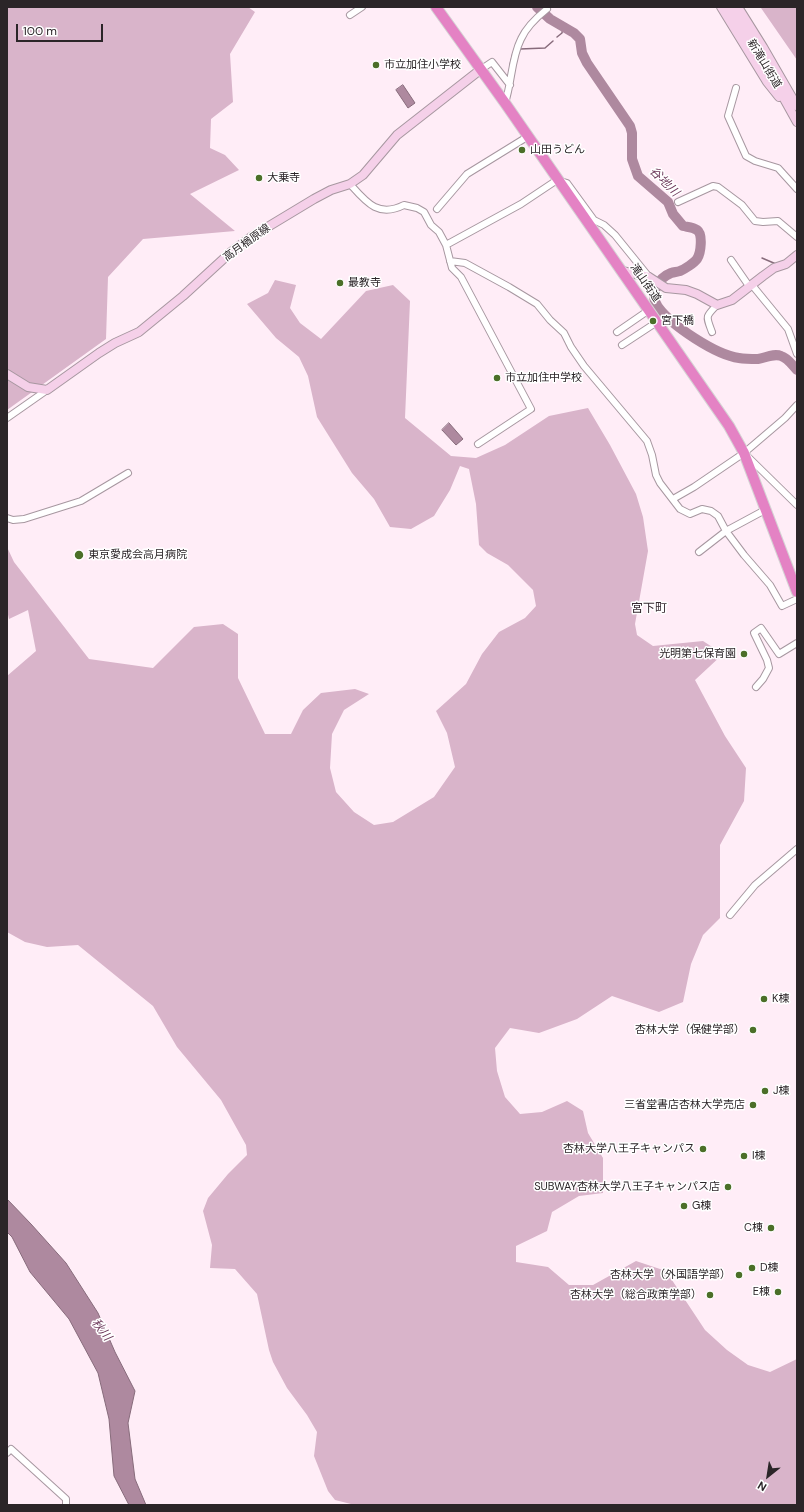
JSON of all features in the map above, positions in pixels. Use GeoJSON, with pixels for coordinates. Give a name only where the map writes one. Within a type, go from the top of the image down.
{"type":"FeatureCollection","features":[{"type":"Feature","properties":{"kind":"highway","name":"滝山街道"},"geometry":{"type":"LineString","coordinates":[[436,7],[505,103],[527,137],[729,426],[744,453],[797,592]]}},
{"type":"Feature","properties":{"kind":"main road"},"geometry":{"type":"LineString","coordinates":[[721,7],[767,82],[795,110]]}},
{"type":"Feature","properties":{"kind":"main road","name":"新滝山街道"},"geometry":{"type":"LineString","coordinates":[[729,7],[795,110]]}},
{"type":"Feature","properties":{"kind":"main road","name":"新滝山街道"},"geometry":{"type":"LineString","coordinates":[[738,7],[766,52],[795,110],[797,122]]}},
{"type":"Feature","properties":{"kind":"main road","name":"高月楢原線"},"geometry":{"type":"LineString","coordinates":[[47,390],[99,353],[139,332],[184,296],[231,252],[251,237],[314,199],[331,190],[350,184],[363,175],[386,146],[397,135],[480,70]]}},
{"type":"Feature","properties":{"kind":"main road"},"geometry":{"type":"LineString","coordinates":[[622,271],[655,281],[666,288],[686,290],[719,304],[732,300],[768,272],[786,264],[797,255]]}},
{"type":"Feature","properties":{"kind":"main road"},"geometry":{"type":"LineString","coordinates":[[7,374],[28,387],[47,390]]}},
{"type":"Feature","properties":{"kind":"street"},"geometry":{"type":"LineString","coordinates":[[350,15],[362,7]]}},
{"type":"Feature","properties":{"kind":"street"},"geometry":{"type":"LineString","coordinates":[[505,103],[515,58],[521,39],[538,16],[546,9]]}},
{"type":"Feature","properties":{"kind":"street"},"geometry":{"type":"LineString","coordinates":[[480,70],[492,62],[510,85]]}},
{"type":"Feature","properties":{"kind":"street"},"geometry":{"type":"LineString","coordinates":[[736,88],[728,116],[744,152],[748,158],[778,168],[797,189]]}},
{"type":"Feature","properties":{"kind":"street"},"geometry":{"type":"LineString","coordinates":[[437,209],[468,174],[527,137]]}},
{"type":"Feature","properties":{"kind":"street"},"geometry":{"type":"LineString","coordinates":[[446,245],[520,204],[557,180],[567,183],[594,220],[615,235],[655,281]]}},
{"type":"Feature","properties":{"kind":"street"},"geometry":{"type":"LineString","coordinates":[[350,184],[368,204],[383,209],[394,210],[404,205],[417,208],[424,212],[431,225],[440,232],[446,245],[452,268],[461,277],[531,409],[478,444]]}},
{"type":"Feature","properties":{"kind":"street"},"geometry":{"type":"LineString","coordinates":[[678,202],[713,186],[718,187],[742,205],[755,221],[778,221],[797,237]]}},
{"type":"Feature","properties":{"kind":"street"},"geometry":{"type":"LineString","coordinates":[[731,260],[788,329],[797,354]]}},
{"type":"Feature","properties":{"kind":"street"},"geometry":{"type":"LineString","coordinates":[[450,261],[465,263],[537,304],[550,320],[564,333],[571,347],[584,366],[647,440],[656,475],[660,483],[680,509],[685,513],[690,514],[702,509],[711,511],[718,516],[744,556],[770,585],[782,606],[797,599]]}},
{"type":"Feature","properties":{"kind":"street"},"geometry":{"type":"LineString","coordinates":[[712,332],[707,315],[719,304]]}},
{"type":"Feature","properties":{"kind":"street"},"geometry":{"type":"LineString","coordinates":[[617,332],[649,310]]}},
{"type":"Feature","properties":{"kind":"street"},"geometry":{"type":"LineString","coordinates":[[622,345],[657,322]]}},
{"type":"Feature","properties":{"kind":"street"},"geometry":{"type":"LineString","coordinates":[[7,418],[47,390]]}},
{"type":"Feature","properties":{"kind":"street"},"geometry":{"type":"LineString","coordinates":[[673,499],[694,487],[744,453],[785,418],[797,405]]}},
{"type":"Feature","properties":{"kind":"street"},"geometry":{"type":"LineString","coordinates":[[744,453],[797,505]]}},
{"type":"Feature","properties":{"kind":"street"},"geometry":{"type":"LineString","coordinates":[[7,518],[13,520],[24,519],[81,500],[128,473]]}},
{"type":"Feature","properties":{"kind":"street"},"geometry":{"type":"LineString","coordinates":[[699,552],[726,530],[765,510]]}},
{"type":"Feature","properties":{"kind":"street"},"geometry":{"type":"LineString","coordinates":[[756,686],[763,679],[769,668],[767,660],[754,633],[761,628],[779,654],[797,643]]}},
{"type":"Feature","properties":{"kind":"street"},"geometry":{"type":"LineString","coordinates":[[730,915],[755,886],[797,849]]}},
{"type":"Feature","properties":{"kind":"street"},"geometry":{"type":"LineString","coordinates":[[7,1453],[10,1449],[66,1498],[66,1505]]}},
{"type":"Feature","properties":{"kind":"shaded area"},"geometry":{"type":"Polygon","coordinates":[[[7,7],[248,7],[255,12],[230,54],[233,102],[211,119],[210,148],[225,155],[239,170],[190,194],[235,231],[143,239],[108,277],[106,339],[7,410],[7,7]]]}},
{"type":"Feature","properties":{"kind":"shaded area"},"geometry":{"type":"Polygon","coordinates":[[[797,7],[797,60],[761,8],[797,7]]]}},
{"type":"Feature","properties":{"kind":"shaded area"},"geometry":{"type":"Polygon","coordinates":[[[275,280],[296,285],[290,308],[300,323],[321,339],[366,291],[393,285],[410,301],[405,418],[451,456],[476,458],[505,445],[549,416],[588,408],[636,494],[643,517],[648,551],[635,624],[637,635],[653,646],[703,641],[723,654],[695,680],[725,736],[746,768],[744,801],[720,845],[720,918],[703,935],[691,964],[683,1002],[659,1012],[612,996],[577,1019],[539,1033],[510,1028],[495,1048],[497,1071],[505,1097],[520,1114],[542,1112],[567,1101],[583,1111],[588,1133],[603,1158],[603,1193],[579,1196],[552,1212],[547,1231],[516,1246],[516,1262],[548,1267],[569,1285],[593,1285],[636,1261],[666,1271],[705,1330],[727,1350],[748,1365],[770,1372],[797,1359],[797,1505],[355,1505],[335,1500],[328,1491],[314,1456],[317,1432],[307,1415],[287,1388],[273,1362],[257,1294],[235,1269],[210,1268],[212,1245],[203,1211],[208,1198],[228,1174],[247,1155],[246,1145],[221,1100],[177,1047],[153,1006],[78,945],[47,947],[25,942],[7,932],[7,676],[36,651],[28,610],[9,619],[7,610],[7,547],[14,562],[89,659],[153,668],[194,627],[223,624],[238,634],[238,678],[265,734],[291,734],[303,710],[321,693],[355,689],[369,694],[344,710],[332,734],[330,768],[336,792],[354,812],[374,825],[393,822],[434,797],[455,767],[447,733],[436,711],[466,684],[482,654],[499,632],[525,618],[536,606],[533,590],[508,565],[487,553],[479,545],[476,504],[469,469],[460,466],[450,490],[434,516],[411,529],[390,527],[374,499],[352,473],[317,417],[308,376],[299,357],[276,338],[247,304],[268,293],[275,280]]]}},
{"type":"Feature","properties":{"kind":"water"},"geometry":{"type":"Polygon","coordinates":[[[403,85],[415,103],[408,108],[396,90],[403,85]]]}},
{"type":"Feature","properties":{"kind":"water"},"geometry":{"type":"Polygon","coordinates":[[[449,423],[463,439],[456,445],[442,430],[449,423]]]}},
{"type":"Feature","properties":{"kind":"water","name":"秋川"},"geometry":{"type":"Polygon","coordinates":[[[7,1199],[66,1263],[98,1313],[115,1352],[135,1391],[128,1423],[135,1479],[146,1505],[129,1505],[114,1476],[109,1419],[98,1373],[69,1319],[30,1272],[12,1237],[7,1232],[7,1199]]]}},
{"type":"Feature","properties":{"kind":"waterway","name":"谷地川"},"geometry":{"type":"LineString","coordinates":[[537,7],[550,19],[574,33],[580,39],[582,53],[587,63],[630,126],[632,133],[632,159],[638,176],[668,202],[673,214],[683,226],[694,228],[699,232],[701,244],[697,259],[684,269],[666,275],[656,287],[654,297],[658,307],[673,323],[684,331],[707,346],[729,356],[746,359],[758,359],[778,355],[786,358],[797,370]]}},
{"type":"Feature","properties":{"kind":"waterway"},"geometry":{"type":"LineString","coordinates":[[557,37],[562,33],[563,27]]}},
{"type":"Feature","properties":{"kind":"waterway"},"geometry":{"type":"LineString","coordinates":[[520,49],[545,48],[553,41]]}},
{"type":"Feature","properties":{"kind":"waterway"},"geometry":{"type":"LineString","coordinates":[[510,65],[513,53]]}},
{"type":"Feature","properties":{"kind":"waterway"},"geometry":{"type":"LineString","coordinates":[[762,258],[776,264]]}},
{"type":"Feature","properties":{"kind":"place","name":"市立加住小学校"},"geometry":{"type":"Point","coordinates":[376,65]}},
{"type":"Feature","properties":{"kind":"place","name":"山田うどん"},"geometry":{"type":"Point","coordinates":[522,150]}},
{"type":"Feature","properties":{"kind":"place","name":"大乗寺"},"geometry":{"type":"Point","coordinates":[259,178]}},
{"type":"Feature","properties":{"kind":"place","name":"最教寺"},"geometry":{"type":"Point","coordinates":[340,283]}},
{"type":"Feature","properties":{"kind":"place","name":"宮下橋"},"geometry":{"type":"Point","coordinates":[653,321]}},
{"type":"Feature","properties":{"kind":"place","name":"市立加住中学校"},"geometry":{"type":"Point","coordinates":[497,378]}},
{"type":"Feature","properties":{"kind":"place","name":"東京愛成会高月病院"},"geometry":{"type":"Point","coordinates":[79,555]}},
{"type":"Feature","properties":{"kind":"place","name":"光明第七保育園"},"geometry":{"type":"Point","coordinates":[744,654]}},
{"type":"Feature","properties":{"kind":"place","name":"K棟"},"geometry":{"type":"Point","coordinates":[764,999]}},
{"type":"Feature","properties":{"kind":"place","name":"杏林大学（保健学部）"},"geometry":{"type":"Point","coordinates":[753,1030]}},
{"type":"Feature","properties":{"kind":"place","name":"J棟"},"geometry":{"type":"Point","coordinates":[765,1091]}},
{"type":"Feature","properties":{"kind":"place","name":"三省堂書店杏林大学売店"},"geometry":{"type":"Point","coordinates":[753,1105]}},
{"type":"Feature","properties":{"kind":"place","name":"杏林大学八王子キャンパス"},"geometry":{"type":"Point","coordinates":[703,1149]}},
{"type":"Feature","properties":{"kind":"place","name":"I棟"},"geometry":{"type":"Point","coordinates":[744,1156]}},
{"type":"Feature","properties":{"kind":"place","name":"SUBWAY杏林大学八王子キャンパス店"},"geometry":{"type":"Point","coordinates":[728,1187]}},
{"type":"Feature","properties":{"kind":"place","name":"G棟"},"geometry":{"type":"Point","coordinates":[684,1206]}},
{"type":"Feature","properties":{"kind":"place","name":"C棟"},"geometry":{"type":"Point","coordinates":[771,1228]}},
{"type":"Feature","properties":{"kind":"place","name":"D棟"},"geometry":{"type":"Point","coordinates":[752,1268]}},
{"type":"Feature","properties":{"kind":"place","name":"杏林大学（外国語学部）"},"geometry":{"type":"Point","coordinates":[739,1275]}},
{"type":"Feature","properties":{"kind":"place","name":"E棟"},"geometry":{"type":"Point","coordinates":[778,1292]}},
{"type":"Feature","properties":{"kind":"place","name":"杏林大学（総合政策学部）"},"geometry":{"type":"Point","coordinates":[710,1295]}},
{"type":"Feature","properties":{"kind":"district","name":"宮下町"},"geometry":{"type":"Point","coordinates":[649,609]}}]}
